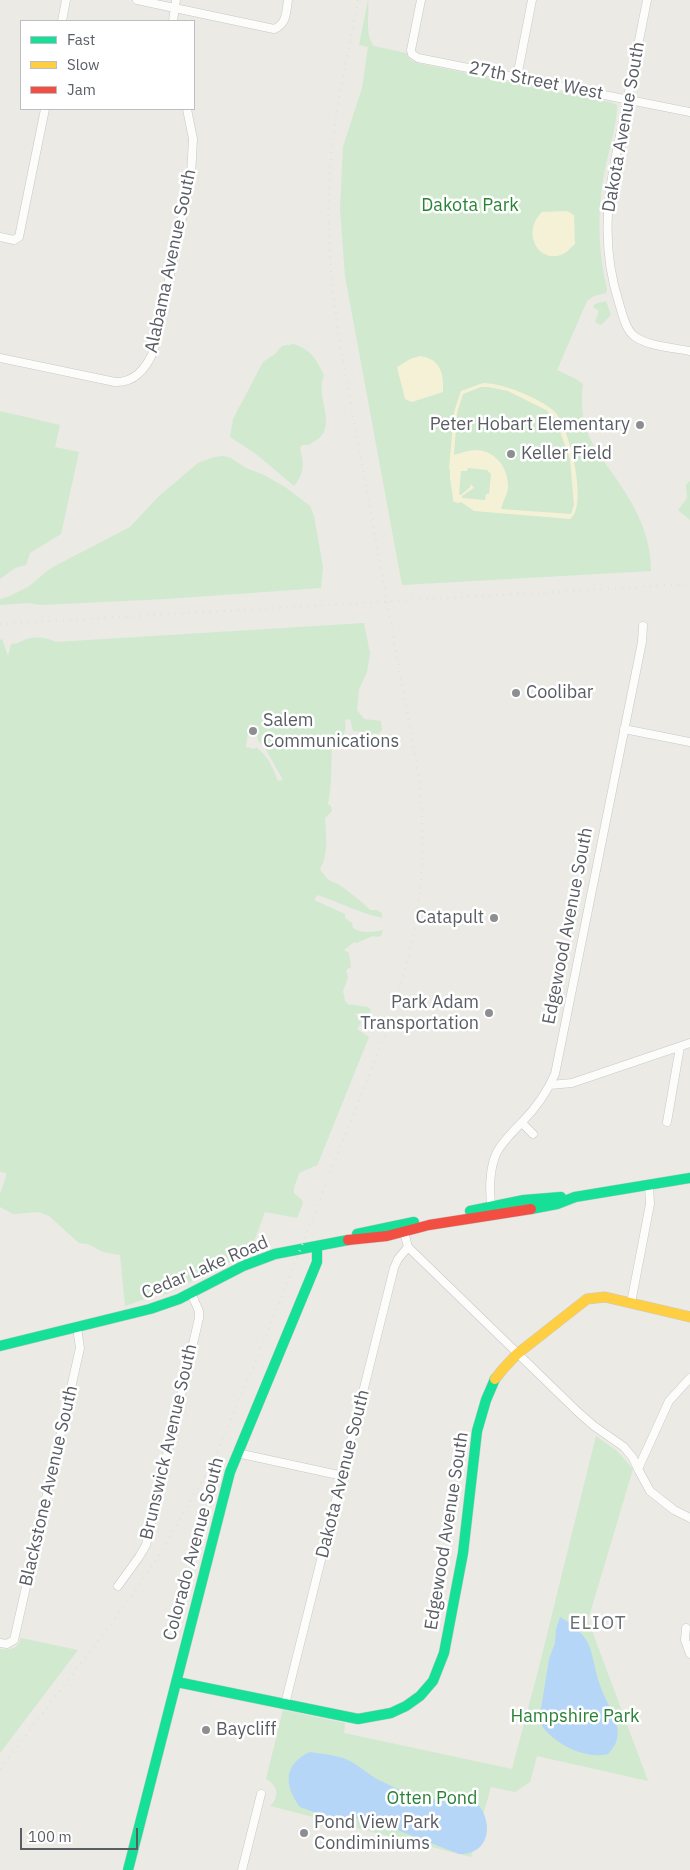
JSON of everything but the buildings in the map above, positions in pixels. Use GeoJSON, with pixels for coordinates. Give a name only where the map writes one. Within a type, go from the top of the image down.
{"type":"FeatureCollection","features":[{"type":"Feature","properties":{"kind":"street"},"geometry":{"type":"LineString","coordinates":[[62,20],[66,0]]}},
{"type":"Feature","properties":{"kind":"street"},"geometry":{"type":"LineString","coordinates":[[137,0],[175,4],[274,29],[280,27],[284,22],[288,0]]}},
{"type":"Feature","properties":{"kind":"street","name":"27th Street West"},"geometry":{"type":"LineString","coordinates":[[421,0],[411,50],[412,54],[418,58],[690,112]]}},
{"type":"Feature","properties":{"kind":"street"},"geometry":{"type":"LineString","coordinates":[[517,77],[532,0]]}},
{"type":"Feature","properties":{"kind":"street","name":"Dakota Avenue South"},"geometry":{"type":"LineString","coordinates":[[647,0],[609,186],[607,236],[610,264],[616,294],[629,330],[637,338],[645,342],[690,351]]}},
{"type":"Feature","properties":{"kind":"street"},"geometry":{"type":"LineString","coordinates":[[173,20],[175,4]]}},
{"type":"Feature","properties":{"kind":"street"},"geometry":{"type":"LineString","coordinates":[[0,237],[14,240],[20,237],[45,110]]}},
{"type":"Feature","properties":{"kind":"street","name":"Alabama Avenue South"},"geometry":{"type":"LineString","coordinates":[[0,358],[105,381],[121,382],[136,377],[144,370],[154,350],[191,176],[193,139],[187,110]]}},
{"type":"Feature","properties":{"kind":"street","name":"Edgewood Avenue South"},"geometry":{"type":"LineString","coordinates":[[492,1211],[490,1199],[494,1160],[510,1134],[535,1109],[555,1074],[644,626]]}},
{"type":"Feature","properties":{"kind":"street"},"geometry":{"type":"LineString","coordinates":[[624,729],[690,742]]}},
{"type":"Feature","properties":{"kind":"street"},"geometry":{"type":"LineString","coordinates":[[550,1085],[572,1083],[690,1043]]}},
{"type":"Feature","properties":{"kind":"street"},"geometry":{"type":"LineString","coordinates":[[667,1122],[680,1046]]}},
{"type":"Feature","properties":{"kind":"street"},"geometry":{"type":"LineString","coordinates":[[522,1123],[533,1134]]}},
{"type":"Feature","properties":{"kind":"street","name":"Cedar Lake Road"},"geometry":{"type":"LineString","coordinates":[[0,1346],[142,1312],[167,1304],[275,1254],[335,1242],[387,1236],[403,1227],[429,1225],[492,1211],[508,1214],[556,1204],[575,1197],[690,1178]]}},
{"type":"Feature","properties":{"kind":"street"},"geometry":{"type":"LineString","coordinates":[[631,1303],[650,1204],[649,1185]]}},
{"type":"Feature","properties":{"kind":"street"},"geometry":{"type":"LineString","coordinates":[[403,1227],[408,1247],[584,1417],[634,1458],[650,1490],[658,1498],[674,1510],[690,1518]]}},
{"type":"Feature","properties":{"kind":"street","name":"Colorado Avenue South"},"geometry":{"type":"LineString","coordinates":[[128,1870],[225,1490],[237,1453],[258,1407],[317,1262],[316,1246]]}},
{"type":"Feature","properties":{"kind":"street","name":"Dakota Avenue South"},"geometry":{"type":"LineString","coordinates":[[285,1704],[394,1268],[398,1259],[408,1247]]}},
{"type":"Feature","properties":{"kind":"street","name":"Brunswick Avenue South"},"geometry":{"type":"LineString","coordinates":[[118,1586],[146,1545],[199,1318],[199,1311],[191,1292]]}},
{"type":"Feature","properties":{"kind":"street","name":"Edgewood Avenue South"},"geometry":{"type":"LineString","coordinates":[[177,1682],[358,1718],[376,1717],[393,1713],[408,1705],[421,1695],[432,1682],[444,1650],[453,1609],[468,1512],[475,1444],[488,1394],[496,1376],[518,1354],[587,1299],[605,1297],[690,1317]]}},
{"type":"Feature","properties":{"kind":"street","name":"Blackstone Avenue South"},"geometry":{"type":"LineString","coordinates":[[0,1643],[8,1644],[12,1642],[15,1636],[80,1348],[77,1328]]}},
{"type":"Feature","properties":{"kind":"street"},"geometry":{"type":"LineString","coordinates":[[638,1469],[669,1401],[690,1378]]}},
{"type":"Feature","properties":{"kind":"street"},"geometry":{"type":"LineString","coordinates":[[237,1453],[343,1476]]}},
{"type":"Feature","properties":{"kind":"street"},"geometry":{"type":"LineString","coordinates":[[686,1628],[685,1640],[690,1654]]}},
{"type":"Feature","properties":{"kind":"street"},"geometry":{"type":"LineString","coordinates":[[242,1870],[261,1794]]}},
{"type":"Feature","properties":{"kind":"green space","name":"Dakota Park"},"geometry":{"type":"Polygon","coordinates":[[[368,0],[368,30],[374,46],[406,53],[411,60],[417,63],[617,105],[616,122],[604,174],[600,203],[600,247],[607,290],[606,293],[594,296],[587,301],[557,370],[583,384],[583,411],[587,432],[639,517],[648,543],[651,571],[402,585],[345,276],[340,209],[343,147],[362,88],[368,47],[359,45],[368,0]]]}},
{"type":"Feature","properties":{"kind":"green space"},"geometry":{"type":"Polygon","coordinates":[[[606,301],[611,315],[601,325],[595,322],[599,311],[593,307],[595,304],[606,301]]]}},
{"type":"Feature","properties":{"kind":"green space"},"geometry":{"type":"Polygon","coordinates":[[[294,344],[305,349],[313,356],[324,376],[322,391],[326,422],[321,436],[309,445],[302,445],[300,448],[303,468],[294,486],[256,454],[230,437],[233,419],[263,362],[275,354],[282,346],[294,344]]]}},
{"type":"Feature","properties":{"kind":"green space"},"geometry":{"type":"Polygon","coordinates":[[[0,411],[60,425],[55,447],[79,452],[61,534],[30,553],[26,565],[15,568],[0,579],[0,411]]]}},
{"type":"Feature","properties":{"kind":"green space"},"geometry":{"type":"Polygon","coordinates":[[[223,456],[231,458],[246,468],[264,475],[285,487],[310,506],[314,516],[323,567],[321,588],[166,599],[0,605],[0,599],[28,587],[51,568],[130,527],[158,497],[198,463],[223,456]]]}},
{"type":"Feature","properties":{"kind":"green space"},"geometry":{"type":"Polygon","coordinates":[[[690,481],[690,520],[678,510],[687,498],[686,485],[690,481]]]}},
{"type":"Feature","properties":{"kind":"green space"},"geometry":{"type":"Polygon","coordinates":[[[364,623],[370,653],[367,672],[359,689],[357,710],[364,719],[381,721],[382,730],[378,734],[353,731],[350,719],[345,720],[344,733],[332,746],[331,783],[328,804],[331,806],[332,811],[325,818],[326,850],[320,869],[329,880],[341,886],[370,910],[382,913],[382,918],[317,895],[314,900],[345,914],[345,918],[357,930],[368,932],[383,930],[381,936],[373,936],[356,943],[354,942],[344,950],[349,953],[351,967],[346,970],[348,977],[343,991],[345,1001],[349,1005],[368,1007],[371,1010],[370,1013],[364,1015],[355,1013],[361,1023],[357,1029],[369,1037],[317,1166],[299,1173],[294,1193],[303,1203],[297,1218],[265,1212],[250,1252],[167,1294],[153,1296],[125,1306],[120,1255],[103,1252],[88,1244],[79,1243],[49,1216],[39,1212],[13,1214],[0,1207],[0,1194],[6,1173],[0,1172],[0,640],[2,639],[8,656],[11,644],[27,639],[42,638],[56,642],[364,623]],[[249,724],[246,747],[255,749],[256,747],[264,754],[270,762],[278,781],[283,780],[264,746],[257,738],[259,726],[249,724]]]}},
{"type":"Feature","properties":{"kind":"green space","name":"Hampshire Park"},"geometry":{"type":"Polygon","coordinates":[[[596,1436],[617,1451],[633,1469],[588,1620],[648,1781],[537,1756],[530,1782],[515,1792],[491,1787],[471,1857],[270,1806],[275,1799],[276,1791],[273,1784],[266,1779],[283,1710],[345,1723],[344,1733],[512,1769],[596,1436]]]}},
{"type":"Feature","properties":{"kind":"green space"},"geometry":{"type":"Polygon","coordinates":[[[21,1638],[78,1650],[0,1753],[0,1649],[14,1648],[18,1645],[21,1638]]]}},
{"type":"Feature","properties":{"kind":"sand"},"geometry":{"type":"Polygon","coordinates":[[[567,211],[574,215],[575,244],[563,254],[546,255],[535,245],[533,229],[536,220],[542,212],[567,211]]]}},
{"type":"Feature","properties":{"kind":"sand"},"geometry":{"type":"Polygon","coordinates":[[[420,356],[433,360],[440,368],[443,379],[443,392],[412,402],[405,399],[397,367],[410,359],[420,356]]]}},
{"type":"Feature","properties":{"kind":"sand"},"geometry":{"type":"Polygon","coordinates":[[[483,383],[510,388],[530,396],[554,411],[566,432],[575,465],[578,499],[575,511],[570,519],[474,511],[461,502],[453,501],[449,469],[454,412],[461,391],[483,383]],[[481,387],[463,394],[457,413],[454,455],[468,451],[484,451],[500,462],[508,481],[507,493],[501,509],[571,514],[574,505],[570,459],[555,418],[546,410],[508,391],[481,387]],[[468,468],[467,471],[461,471],[459,494],[461,495],[471,484],[474,488],[462,496],[462,498],[485,500],[486,494],[489,494],[491,474],[487,470],[468,468]]]}},
{"type":"Feature","properties":{"kind":"water"},"geometry":{"type":"Polygon","coordinates":[[[560,1617],[576,1628],[588,1643],[604,1696],[616,1721],[617,1738],[608,1754],[589,1754],[569,1748],[551,1736],[539,1721],[549,1659],[555,1643],[556,1629],[560,1617]]]}},
{"type":"Feature","properties":{"kind":"water","name":"Otten Pond"},"geometry":{"type":"Polygon","coordinates":[[[310,1752],[348,1760],[377,1779],[403,1792],[427,1800],[456,1793],[467,1795],[476,1802],[486,1821],[485,1840],[480,1847],[471,1852],[459,1854],[372,1820],[322,1815],[300,1807],[291,1791],[289,1776],[295,1763],[310,1752]]]}},
{"type":"Feature","properties":{"kind":"railway"},"geometry":{"type":"LineString","coordinates":[[0,1769],[127,1603],[160,1553],[201,1483],[219,1447],[257,1359],[378,1052],[391,1018],[410,951],[416,918],[422,850],[419,778],[339,338],[330,255],[329,193],[332,150],[341,86],[358,0]]}},
{"type":"Feature","properties":{"kind":"railway"},"geometry":{"type":"LineString","coordinates":[[0,624],[690,584]]}},
{"type":"Feature","properties":{"kind":"traffic: fast"},"geometry":{"type":"LineString","coordinates":[[531,1209],[557,1204],[575,1197],[690,1178]]}},
{"type":"Feature","properties":{"kind":"traffic: fast"},"geometry":{"type":"LineString","coordinates":[[470,1211],[524,1200],[561,1197]]}},
{"type":"Feature","properties":{"kind":"traffic: fast"},"geometry":{"type":"LineString","coordinates":[[357,1234],[414,1222]]}},
{"type":"Feature","properties":{"kind":"traffic: fast"},"geometry":{"type":"LineString","coordinates":[[0,1346],[150,1309],[179,1299],[243,1266],[275,1254],[348,1240]]}},
{"type":"Feature","properties":{"kind":"traffic: fast"},"geometry":{"type":"LineString","coordinates":[[128,1870],[230,1472],[317,1262],[317,1246]]}},
{"type":"Feature","properties":{"kind":"traffic: fast"},"geometry":{"type":"LineString","coordinates":[[177,1682],[358,1719],[391,1713],[406,1706],[420,1696],[433,1681],[444,1653],[463,1553],[477,1431],[486,1400],[495,1379]]}},
{"type":"Feature","properties":{"kind":"traffic: slow"},"geometry":{"type":"LineString","coordinates":[[495,1379],[517,1354],[587,1299],[605,1297],[690,1317]]}},
{"type":"Feature","properties":{"kind":"traffic: jam"},"geometry":{"type":"LineString","coordinates":[[348,1240],[387,1236],[429,1225],[531,1209]]}},
{"type":"Feature","properties":{"kind":"place","name":"Peter Hobart Elementary"},"geometry":{"type":"Point","coordinates":[640,425]}},
{"type":"Feature","properties":{"kind":"place","name":"Keller Field"},"geometry":{"type":"Point","coordinates":[511,454]}},
{"type":"Feature","properties":{"kind":"place","name":"Coolibar"},"geometry":{"type":"Point","coordinates":[516,693]}},
{"type":"Feature","properties":{"kind":"place","name":"Salem Communications"},"geometry":{"type":"Point","coordinates":[253,731]}},
{"type":"Feature","properties":{"kind":"place","name":"Catapult"},"geometry":{"type":"Point","coordinates":[494,918]}},
{"type":"Feature","properties":{"kind":"place","name":"Park Adam Transportation"},"geometry":{"type":"Point","coordinates":[489,1013]}},
{"type":"Feature","properties":{"kind":"place","name":"Baycliff"},"geometry":{"type":"Point","coordinates":[206,1730]}},
{"type":"Feature","properties":{"kind":"place","name":"Pond View Park Condiminiums"},"geometry":{"type":"Point","coordinates":[304,1833]}},
{"type":"Feature","properties":{"kind":"district","name":"ELIOT"},"geometry":{"type":"Point","coordinates":[598,1624]}}]}
